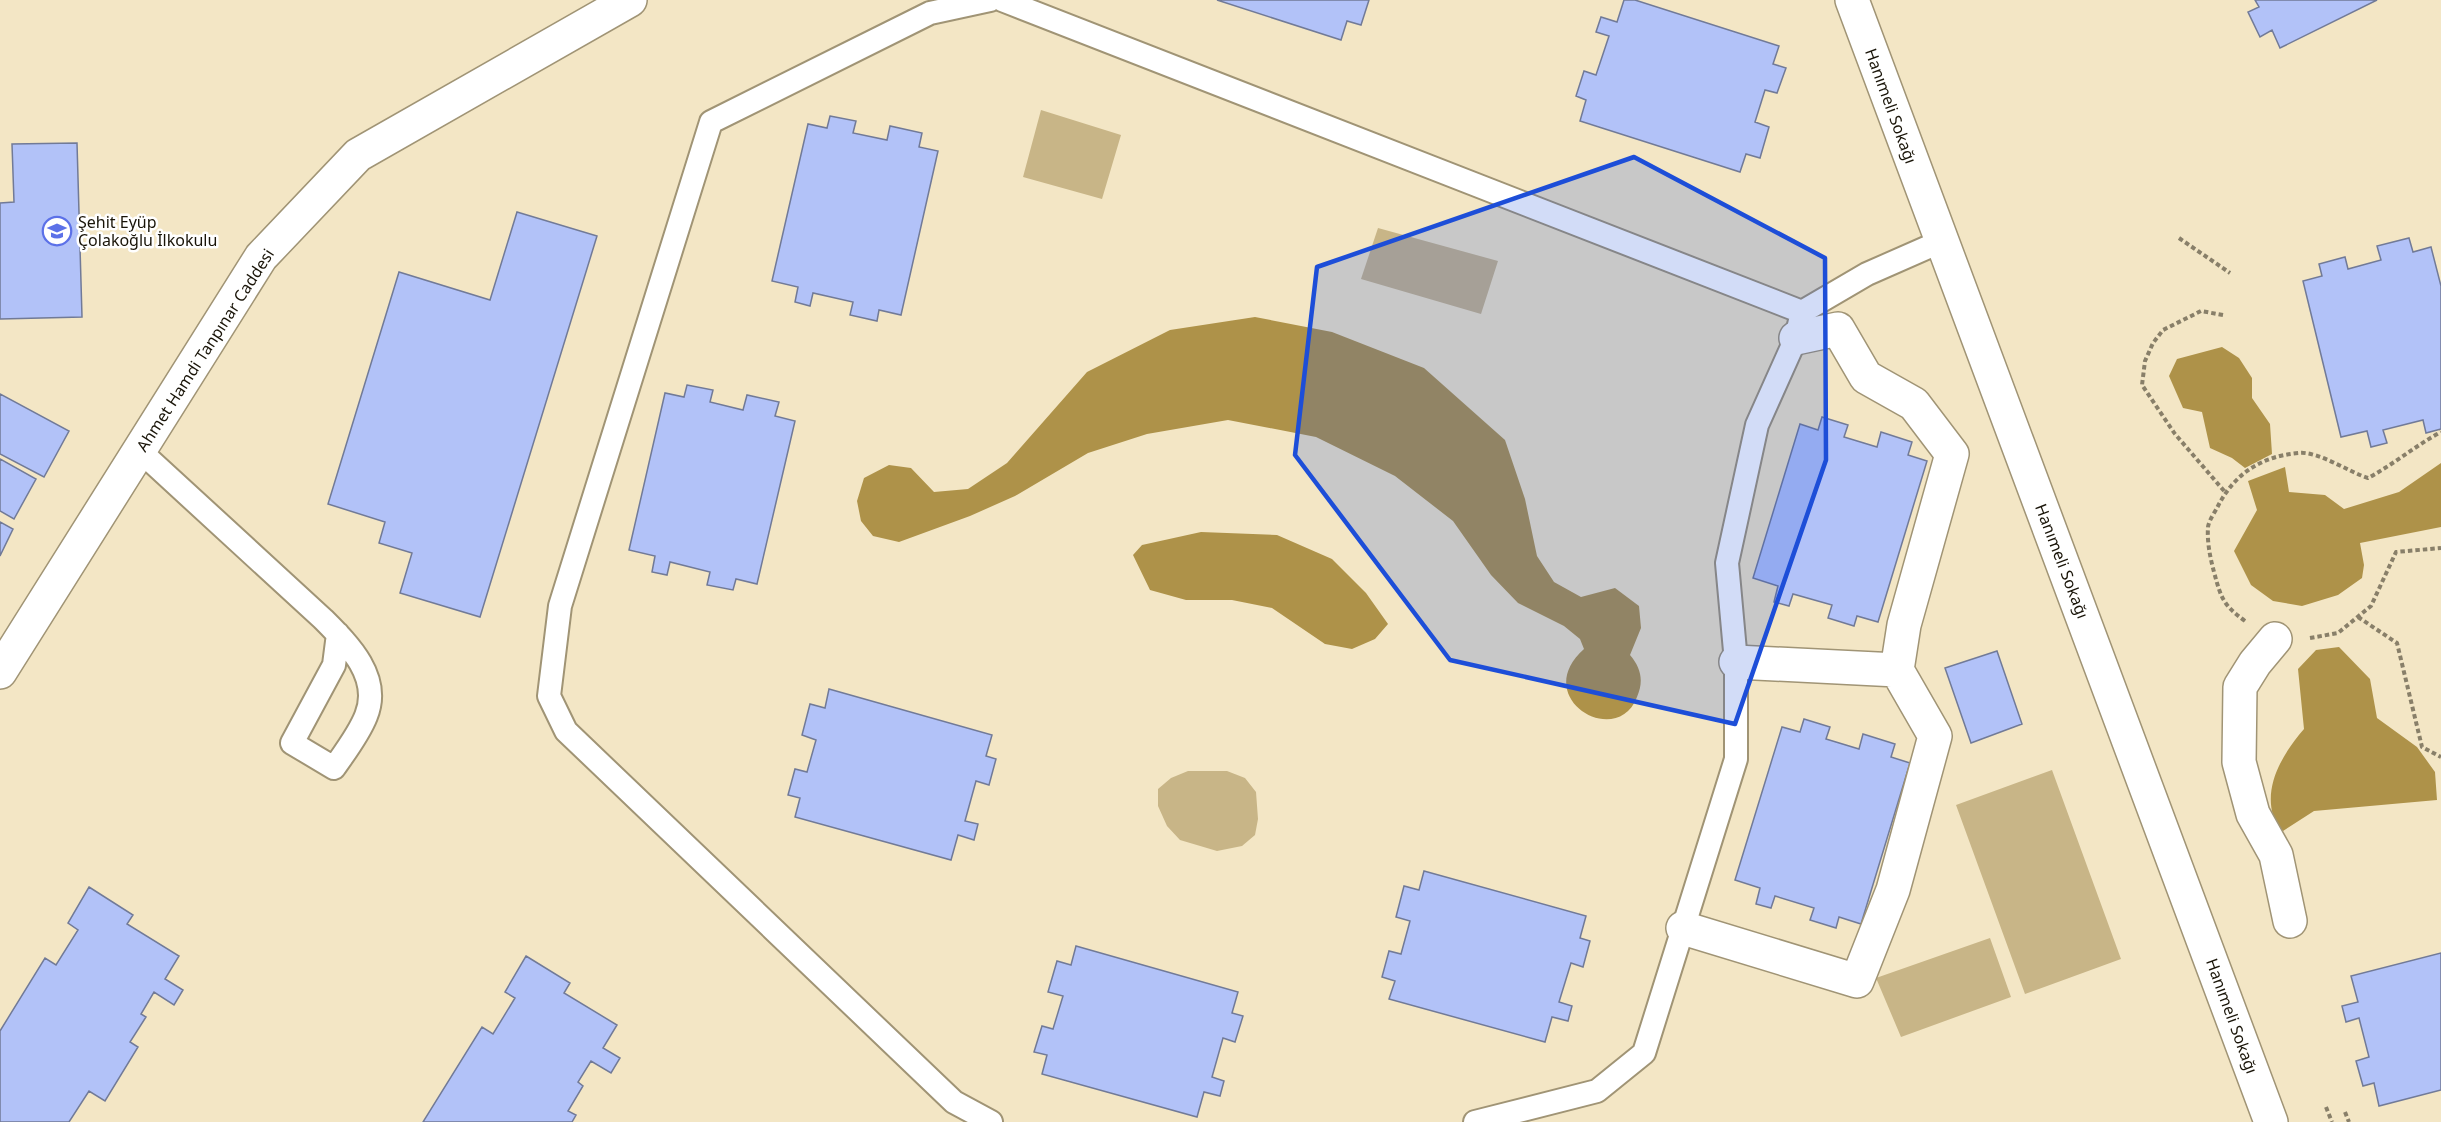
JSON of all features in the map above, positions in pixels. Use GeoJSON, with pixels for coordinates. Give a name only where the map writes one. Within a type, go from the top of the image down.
{"type":"FeatureCollection","features":[{"type":"Feature","properties":{"kind":"street","name":"Ahmet Hamdi Tanpınar Caddesi"},"geometry":{"type":"LineString","coordinates":[[0,672],[261,257],[358,155],[630,0]]}},
{"type":"Feature","properties":{"kind":"street","name":"Hanımeli Sokağı"},"geometry":{"type":"LineString","coordinates":[[1852,0],[2271,1122]]}},
{"type":"Feature","properties":{"kind":"street"},"geometry":{"type":"LineString","coordinates":[[1683,928],[1857,981],[1893,890],[1935,736],[1897,670],[1904,625],[1952,454],[1914,404],[1866,377],[1838,329],[1799,325]]}},
{"type":"Feature","properties":{"kind":"street"},"geometry":{"type":"LineString","coordinates":[[2275,639],[2255,663],[2240,687],[2239,762],[2253,814],[2276,855],[2290,921]]}},
{"type":"Feature","properties":{"kind":"street"},"geometry":{"type":"LineString","coordinates":[[1736,662],[1897,670]]}},
{"type":"Feature","properties":{"kind":"lane"},"geometry":{"type":"LineString","coordinates":[[990,0],[930,13],[711,122],[560,606],[549,696],[566,731],[954,1102],[991,1122]]}},
{"type":"Feature","properties":{"kind":"lane"},"geometry":{"type":"LineString","coordinates":[[1002,0],[1799,325]]}},
{"type":"Feature","properties":{"kind":"lane"},"geometry":{"type":"LineString","coordinates":[[1476,1122],[1597,1091],[1644,1053],[1736,759],[1736,662],[1727,564],[1757,425],[1799,325],[1867,274],[1942,241]]}},
{"type":"Feature","properties":{"kind":"lane"},"geometry":{"type":"LineString","coordinates":[[139,450],[338,634],[364,666],[369,687],[366,716],[334,768],[292,743],[334,665],[338,634]]}},
{"type":"Feature","properties":{"kind":"path"},"geometry":{"type":"LineString","coordinates":[[2179,238],[2230,273]]}},
{"type":"Feature","properties":{"kind":"path"},"geometry":{"type":"LineString","coordinates":[[2223,315],[2201,311],[2163,330],[2153,343],[2145,361],[2142,385],[2175,434],[2225,492]]}},
{"type":"Feature","properties":{"kind":"path"},"geometry":{"type":"LineString","coordinates":[[2441,432],[2416,445],[2388,467],[2368,478],[2317,456],[2300,453],[2266,461],[2243,471],[2225,492],[2208,524],[2209,554],[2218,590],[2227,607],[2275,639],[2297,641],[2338,633],[2371,606],[2396,552],[2441,548]]}},
{"type":"Feature","properties":{"kind":"path"},"geometry":{"type":"LineString","coordinates":[[2358,617],[2397,643],[2422,747],[2441,756]]}},
{"type":"Feature","properties":{"kind":"path"},"geometry":{"type":"LineString","coordinates":[[2326,1107],[2332,1122]]}},
{"type":"Feature","properties":{"kind":"path"},"geometry":{"type":"LineString","coordinates":[[2345,1112],[2349,1122]]}},
{"type":"Feature","properties":{"kind":"highlighted area"},"geometry":{"type":"Polygon","coordinates":[[[1634,157],[1825,258],[1826,460],[1735,724],[1450,660],[1295,455],[1317,267],[1634,157]]]}},
{"type":"Feature","properties":{"kind":"shaded area"},"geometry":{"type":"Polygon","coordinates":[[[1041,110],[1121,135],[1102,199],[1023,177],[1041,110]]]}},
{"type":"Feature","properties":{"kind":"shaded area"},"geometry":{"type":"Polygon","coordinates":[[[1378,228],[1498,261],[1481,314],[1361,279],[1378,228]]]}},
{"type":"Feature","properties":{"kind":"shaded area"},"geometry":{"type":"Polygon","coordinates":[[[1255,317],[1332,332],[1424,368],[1505,440],[1525,499],[1537,556],[1554,582],[1581,597],[1615,588],[1639,606],[1641,628],[1630,655],[1637,665],[1641,680],[1637,697],[1627,712],[1613,719],[1597,718],[1582,711],[1571,700],[1566,685],[1570,667],[1584,649],[1580,639],[1564,626],[1518,603],[1491,575],[1453,521],[1395,476],[1316,437],[1228,420],[1147,434],[1088,453],[1015,496],[970,516],[899,542],[873,536],[861,521],[857,501],[864,478],[889,465],[911,468],[934,492],[968,489],[1007,463],[1087,372],[1170,330],[1255,317]]]}},
{"type":"Feature","properties":{"kind":"shaded area"},"geometry":{"type":"Polygon","coordinates":[[[2222,347],[2239,358],[2252,378],[2252,398],[2270,424],[2272,454],[2245,468],[2232,458],[2210,448],[2202,412],[2183,408],[2169,376],[2177,359],[2222,347]]]}},
{"type":"Feature","properties":{"kind":"shaded area"},"geometry":{"type":"Polygon","coordinates":[[[2441,463],[2441,527],[2360,543],[2364,565],[2362,578],[2338,595],[2302,606],[2273,601],[2251,585],[2234,551],[2257,510],[2248,481],[2285,467],[2289,492],[2325,495],[2344,509],[2399,492],[2441,463]]]}},
{"type":"Feature","properties":{"kind":"shaded area"},"geometry":{"type":"Polygon","coordinates":[[[1201,532],[1277,535],[1332,559],[1366,593],[1388,624],[1375,639],[1352,649],[1325,644],[1272,608],[1232,600],[1186,600],[1150,590],[1133,555],[1142,545],[1201,532]]]}},
{"type":"Feature","properties":{"kind":"shaded area"},"geometry":{"type":"Polygon","coordinates":[[[2339,647],[2370,679],[2377,718],[2417,747],[2435,772],[2437,800],[2314,811],[2283,831],[2274,817],[2271,792],[2283,758],[2304,729],[2298,669],[2316,650],[2339,647]]]}},
{"type":"Feature","properties":{"kind":"shaded area"},"geometry":{"type":"Polygon","coordinates":[[[2052,770],[2121,959],[2025,994],[1956,805],[2052,770]]]}},
{"type":"Feature","properties":{"kind":"shaded area"},"geometry":{"type":"Polygon","coordinates":[[[1188,771],[1227,771],[1245,778],[1256,792],[1258,819],[1255,835],[1242,846],[1217,851],[1180,840],[1167,826],[1158,806],[1158,789],[1171,778],[1188,771]]]}},
{"type":"Feature","properties":{"kind":"shaded area"},"geometry":{"type":"Polygon","coordinates":[[[1990,938],[2011,997],[1901,1037],[1876,978],[1990,938]]]}},
{"type":"Feature","properties":{"kind":"building"},"geometry":{"type":"Polygon","coordinates":[[[1217,0],[1369,0],[1361,25],[1347,21],[1341,40],[1217,0]]]}},
{"type":"Feature","properties":{"kind":"building"},"geometry":{"type":"Polygon","coordinates":[[[1624,0],[1635,0],[1779,46],[1773,64],[1786,68],[1777,93],[1765,90],[1755,122],[1769,127],[1760,158],[1746,154],[1740,172],[1580,121],[1586,100],[1576,96],[1584,71],[1596,75],[1609,36],[1596,32],[1601,17],[1617,22],[1624,0]]]}},
{"type":"Feature","properties":{"kind":"building"},"geometry":{"type":"Polygon","coordinates":[[[2255,0],[2377,0],[2280,48],[2272,30],[2260,37],[2248,12],[2259,7],[2255,0]]]}},
{"type":"Feature","properties":{"kind":"building"},"geometry":{"type":"Polygon","coordinates":[[[830,116],[856,121],[853,133],[887,140],[890,126],[922,133],[919,147],[938,151],[901,315],[879,310],[877,321],[850,315],[853,302],[813,293],[810,306],[795,302],[798,287],[772,281],[808,124],[827,128],[830,116]]]}},
{"type":"Feature","properties":{"kind":"building"},"geometry":{"type":"Polygon","coordinates":[[[77,143],[82,317],[0,319],[0,203],[14,202],[12,144],[77,143]]]}},
{"type":"Feature","properties":{"kind":"building"},"geometry":{"type":"Polygon","coordinates":[[[517,212],[597,236],[480,617],[400,593],[412,553],[379,543],[385,522],[328,504],[399,272],[490,300],[517,212]]]}},
{"type":"Feature","properties":{"kind":"building"},"geometry":{"type":"Polygon","coordinates":[[[2409,238],[2413,252],[2431,247],[2441,286],[2441,429],[2426,433],[2423,420],[2383,430],[2387,443],[2371,447],[2367,431],[2341,437],[2303,281],[2322,276],[2319,264],[2345,257],[2348,269],[2381,260],[2377,246],[2409,238]]]}},
{"type":"Feature","properties":{"kind":"building"},"geometry":{"type":"Polygon","coordinates":[[[687,385],[713,390],[710,402],[743,410],[747,395],[779,402],[775,416],[795,421],[757,584],[736,579],[733,590],[707,585],[710,572],[670,562],[667,575],[652,572],[655,556],[629,550],[665,393],[684,397],[687,385]]]}},
{"type":"Feature","properties":{"kind":"building"},"geometry":{"type":"Polygon","coordinates":[[[0,394],[69,431],[44,477],[0,454],[0,394]]]}},
{"type":"Feature","properties":{"kind":"building"},"geometry":{"type":"Polygon","coordinates":[[[1822,417],[1848,425],[1844,437],[1877,447],[1881,432],[1912,442],[1908,455],[1927,461],[1878,622],[1857,616],[1854,626],[1828,618],[1832,605],[1793,594],[1789,606],[1774,602],[1778,586],[1753,578],[1800,424],[1818,430],[1822,417]]]}},
{"type":"Feature","properties":{"kind":"building"},"geometry":{"type":"Polygon","coordinates":[[[0,459],[36,479],[14,519],[0,511],[0,459]]]}},
{"type":"Feature","properties":{"kind":"building"},"geometry":{"type":"Polygon","coordinates":[[[0,522],[13,529],[0,556],[0,522]]]}},
{"type":"Feature","properties":{"kind":"building"},"geometry":{"type":"Polygon","coordinates":[[[1997,651],[2022,724],[1971,743],[1945,668],[1997,651]]]}},
{"type":"Feature","properties":{"kind":"building"},"geometry":{"type":"Polygon","coordinates":[[[829,689],[992,735],[986,756],[996,759],[989,785],[976,781],[965,821],[978,824],[974,840],[958,835],[951,860],[795,817],[800,798],[788,795],[795,769],[807,772],[816,740],[802,735],[810,704],[825,708],[829,689]]]}},
{"type":"Feature","properties":{"kind":"building"},"geometry":{"type":"Polygon","coordinates":[[[1804,719],[1830,727],[1826,739],[1859,749],[1863,734],[1895,744],[1891,757],[1910,763],[1861,924],[1839,917],[1836,928],[1810,920],[1814,908],[1775,896],[1771,908],[1756,904],[1760,888],[1735,880],[1782,727],[1800,732],[1804,719]]]}},
{"type":"Feature","properties":{"kind":"building"},"geometry":{"type":"Polygon","coordinates":[[[1424,871],[1586,916],[1580,938],[1590,941],[1583,967],[1571,963],[1559,1002],[1572,1006],[1568,1021],[1552,1017],[1545,1042],[1389,999],[1395,981],[1382,977],[1389,951],[1401,954],[1410,921],[1396,917],[1404,886],[1419,890],[1424,871]]]}},
{"type":"Feature","properties":{"kind":"building"},"geometry":{"type":"Polygon","coordinates":[[[89,887],[133,915],[127,924],[179,956],[165,979],[183,990],[174,1005],[154,992],[141,1014],[146,1017],[130,1042],[138,1047],[105,1101],[89,1091],[69,1122],[0,1122],[0,1031],[45,958],[56,965],[78,930],[68,923],[89,887]]]}},
{"type":"Feature","properties":{"kind":"building"},"geometry":{"type":"Polygon","coordinates":[[[1076,946],[1238,992],[1232,1013],[1243,1016],[1235,1042],[1223,1038],[1212,1077],[1224,1081],[1220,1096],[1204,1092],[1197,1117],[1042,1074],[1047,1055],[1034,1052],[1042,1026],[1053,1029],[1063,996],[1048,992],[1057,961],[1071,965],[1076,946]]]}},
{"type":"Feature","properties":{"kind":"building"},"geometry":{"type":"Polygon","coordinates":[[[2441,953],[2441,1090],[2379,1106],[2374,1083],[2363,1086],[2356,1061],[2369,1057],[2359,1018],[2346,1022],[2342,1006],[2358,1002],[2351,976],[2441,953]]]}},
{"type":"Feature","properties":{"kind":"building"},"geometry":{"type":"Polygon","coordinates":[[[526,956],[570,983],[564,993],[617,1025],[603,1048],[620,1058],[611,1073],[591,1061],[578,1082],[583,1086],[568,1111],[576,1115],[572,1122],[423,1122],[482,1027],[493,1034],[515,998],[505,992],[526,956]]]}},
{"type":"Feature","properties":{"kind":"place","name":"Şehit Eyüp Çolakoğlu İlkokulu"},"geometry":{"type":"Point","coordinates":[57,231]}}]}
